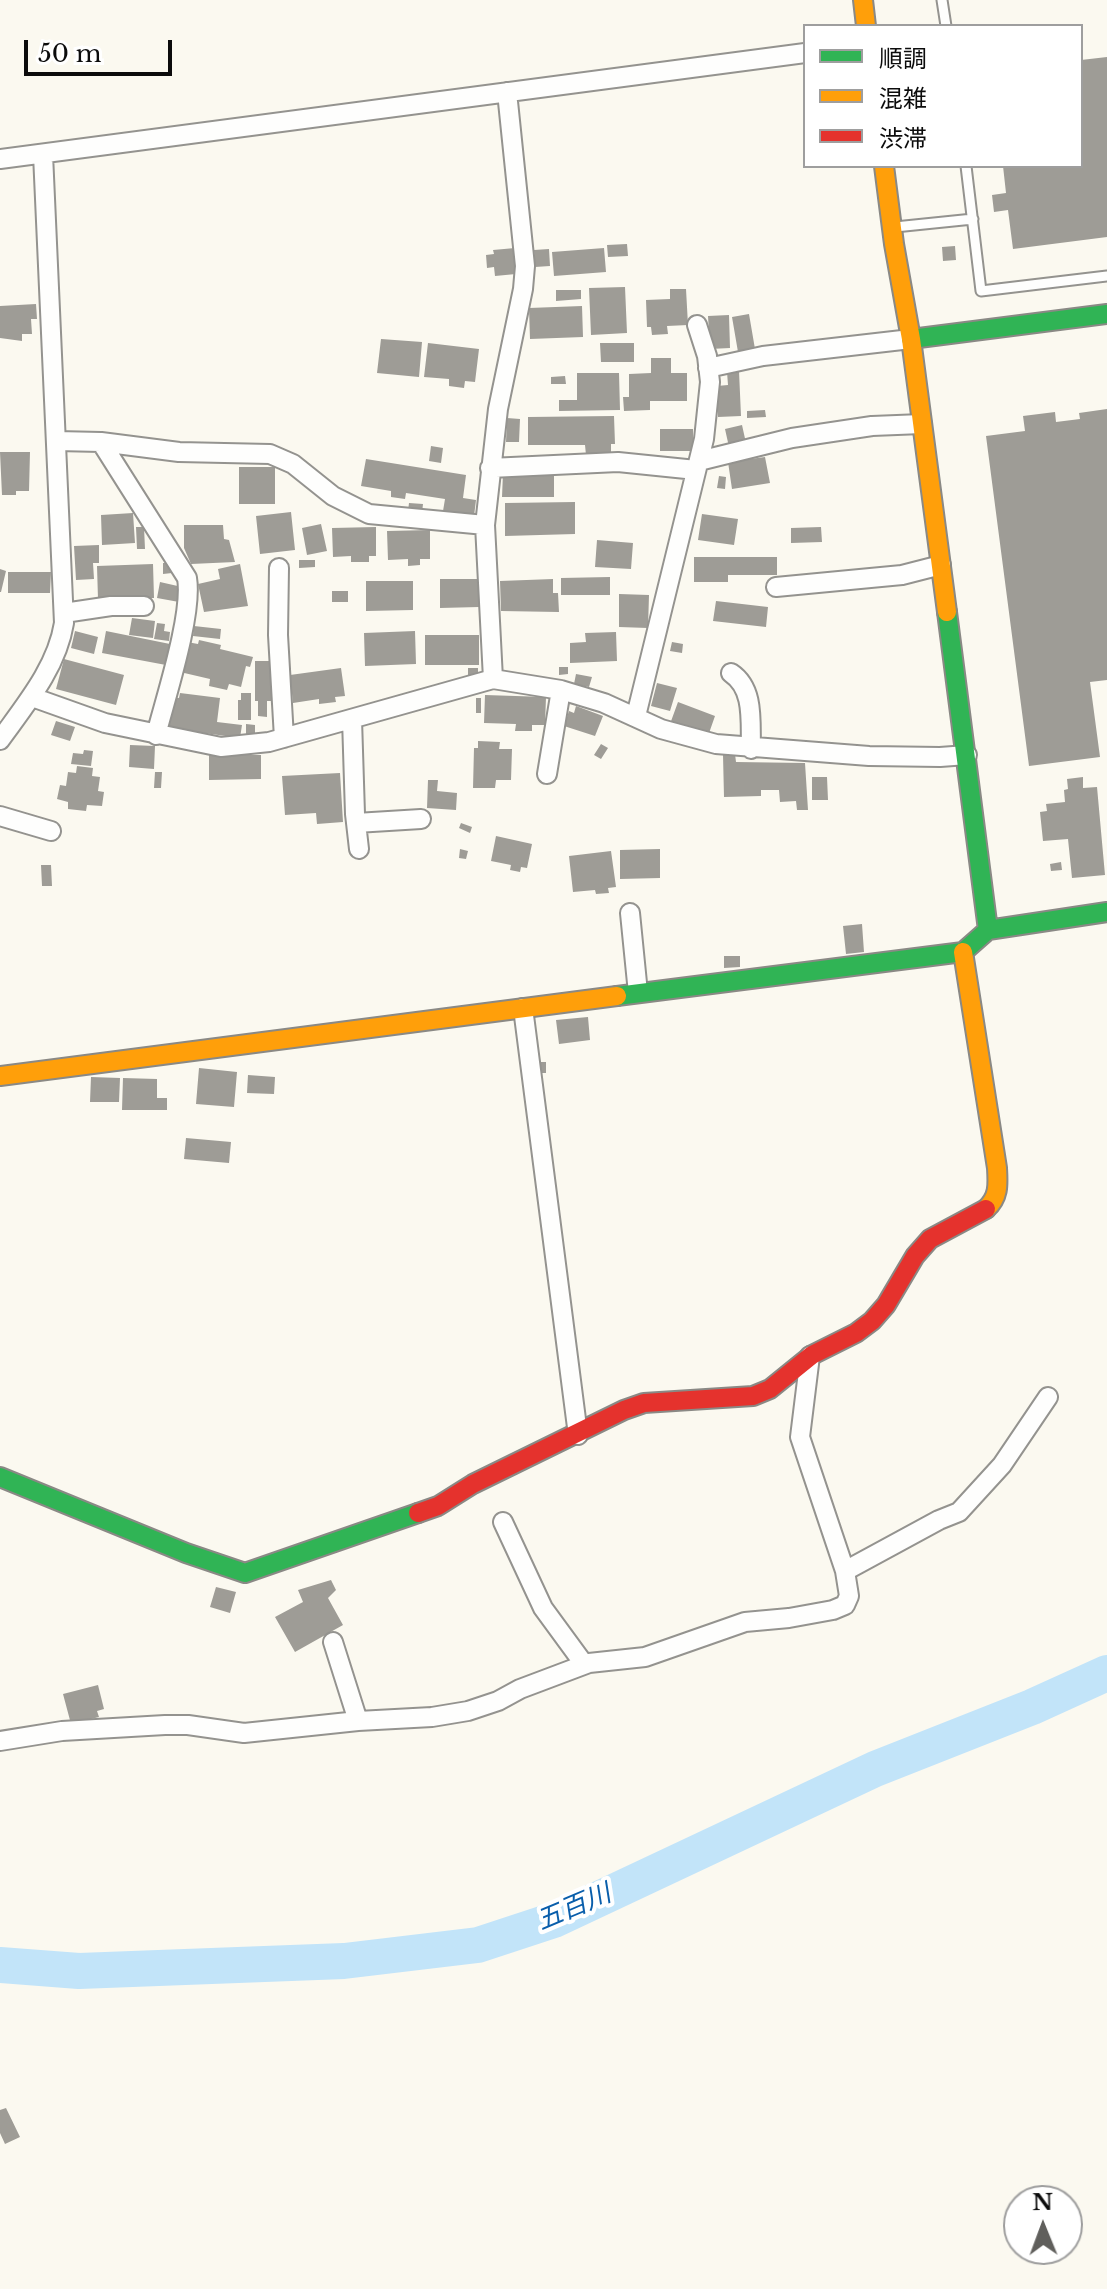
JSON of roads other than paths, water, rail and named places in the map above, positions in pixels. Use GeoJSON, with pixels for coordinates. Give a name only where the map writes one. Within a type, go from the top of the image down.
{"type":"FeatureCollection","features":[{"type":"Feature","properties":{"kind":"street"},"geometry":{"type":"LineString","coordinates":[[863,0],[866,24]]}},
{"type":"Feature","properties":{"kind":"street"},"geometry":{"type":"LineString","coordinates":[[0,159],[803,53]]}},
{"type":"Feature","properties":{"kind":"street"},"geometry":{"type":"LineString","coordinates":[[493,679],[485,525],[498,409],[525,266],[507,92]]}},
{"type":"Feature","properties":{"kind":"street"},"geometry":{"type":"LineString","coordinates":[[0,740],[32,697],[61,641],[64,613],[43,154]]}},
{"type":"Feature","properties":{"kind":"street"},"geometry":{"type":"LineString","coordinates":[[884,168],[911,339],[988,930]]}},
{"type":"Feature","properties":{"kind":"street"},"geometry":{"type":"LineString","coordinates":[[708,368],[763,356],[1107,314]]}},
{"type":"Feature","properties":{"kind":"street"},"geometry":{"type":"LineString","coordinates":[[636,716],[698,466],[709,406],[708,368],[697,325]]}},
{"type":"Feature","properties":{"kind":"street"},"geometry":{"type":"LineString","coordinates":[[490,468],[606,462],[698,466],[792,438],[872,426],[922,424]]}},
{"type":"Feature","properties":{"kind":"street"},"geometry":{"type":"LineString","coordinates":[[57,441],[101,442],[179,452],[270,454],[293,464],[333,496],[369,514],[485,525]]}},
{"type":"Feature","properties":{"kind":"street"},"geometry":{"type":"LineString","coordinates":[[101,442],[187,578],[188,596],[183,627],[156,735]]}},
{"type":"Feature","properties":{"kind":"street"},"geometry":{"type":"LineString","coordinates":[[776,587],[902,575],[941,565]]}},
{"type":"Feature","properties":{"kind":"street"},"geometry":{"type":"LineString","coordinates":[[279,568],[278,635],[284,738]]}},
{"type":"Feature","properties":{"kind":"street"},"geometry":{"type":"LineString","coordinates":[[64,613],[111,606],[144,606]]}},
{"type":"Feature","properties":{"kind":"street"},"geometry":{"type":"LineString","coordinates":[[731,673],[740,679],[748,696],[751,749]]}},
{"type":"Feature","properties":{"kind":"street"},"geometry":{"type":"LineString","coordinates":[[32,697],[105,723],[221,747],[252,745],[284,738],[493,679],[561,690],[695,740],[751,749],[869,756],[967,755]]}},
{"type":"Feature","properties":{"kind":"street"},"geometry":{"type":"LineString","coordinates":[[547,774],[561,690]]}},
{"type":"Feature","properties":{"kind":"street"},"geometry":{"type":"LineString","coordinates":[[352,719],[359,849]]}},
{"type":"Feature","properties":{"kind":"street"},"geometry":{"type":"LineString","coordinates":[[0,816],[51,831]]}},
{"type":"Feature","properties":{"kind":"street"},"geometry":{"type":"LineString","coordinates":[[356,823],[421,819]]}},
{"type":"Feature","properties":{"kind":"street"},"geometry":{"type":"LineString","coordinates":[[0,1076],[963,952],[988,930],[1107,912]]}},
{"type":"Feature","properties":{"kind":"street"},"geometry":{"type":"LineString","coordinates":[[630,913],[638,993]]}},
{"type":"Feature","properties":{"kind":"street"},"geometry":{"type":"LineString","coordinates":[[0,1477],[199,1558],[245,1573],[438,1506],[473,1484],[644,1403],[770,1392],[810,1356],[852,1335],[877,1316],[917,1253],[932,1237],[991,1208],[995,1202],[997,1176],[963,952]]}},
{"type":"Feature","properties":{"kind":"street"},"geometry":{"type":"LineString","coordinates":[[523,1008],[578,1435]]}},
{"type":"Feature","properties":{"kind":"street"},"geometry":{"type":"LineString","coordinates":[[0,1741],[62,1731],[188,1725],[244,1733],[432,1717],[468,1711],[584,1664],[645,1657],[745,1622],[789,1618],[845,1605],[849,1596],[845,1571],[800,1437],[810,1356]]}},
{"type":"Feature","properties":{"kind":"street"},"geometry":{"type":"LineString","coordinates":[[845,1571],[959,1512],[1002,1465],[1048,1397]]}},
{"type":"Feature","properties":{"kind":"street"},"geometry":{"type":"LineString","coordinates":[[503,1522],[543,1608],[584,1664]]}},
{"type":"Feature","properties":{"kind":"street"},"geometry":{"type":"LineString","coordinates":[[333,1642],[358,1721]]}},
{"type":"Feature","properties":{"kind":"lane"},"geometry":{"type":"LineString","coordinates":[[942,0],[946,24]]}},
{"type":"Feature","properties":{"kind":"lane"},"geometry":{"type":"LineString","coordinates":[[966,168],[981,291],[1107,276]]}},
{"type":"Feature","properties":{"kind":"lane"},"geometry":{"type":"LineString","coordinates":[[892,228],[973,219]]}},
{"type":"Feature","properties":{"kind":"waterway","name":"五百川"},"geometry":{"type":"LineString","coordinates":[[0,1965],[79,1971],[344,1961],[478,1945],[554,1920],[875,1769],[1032,1707],[1107,1673]]}}]}
